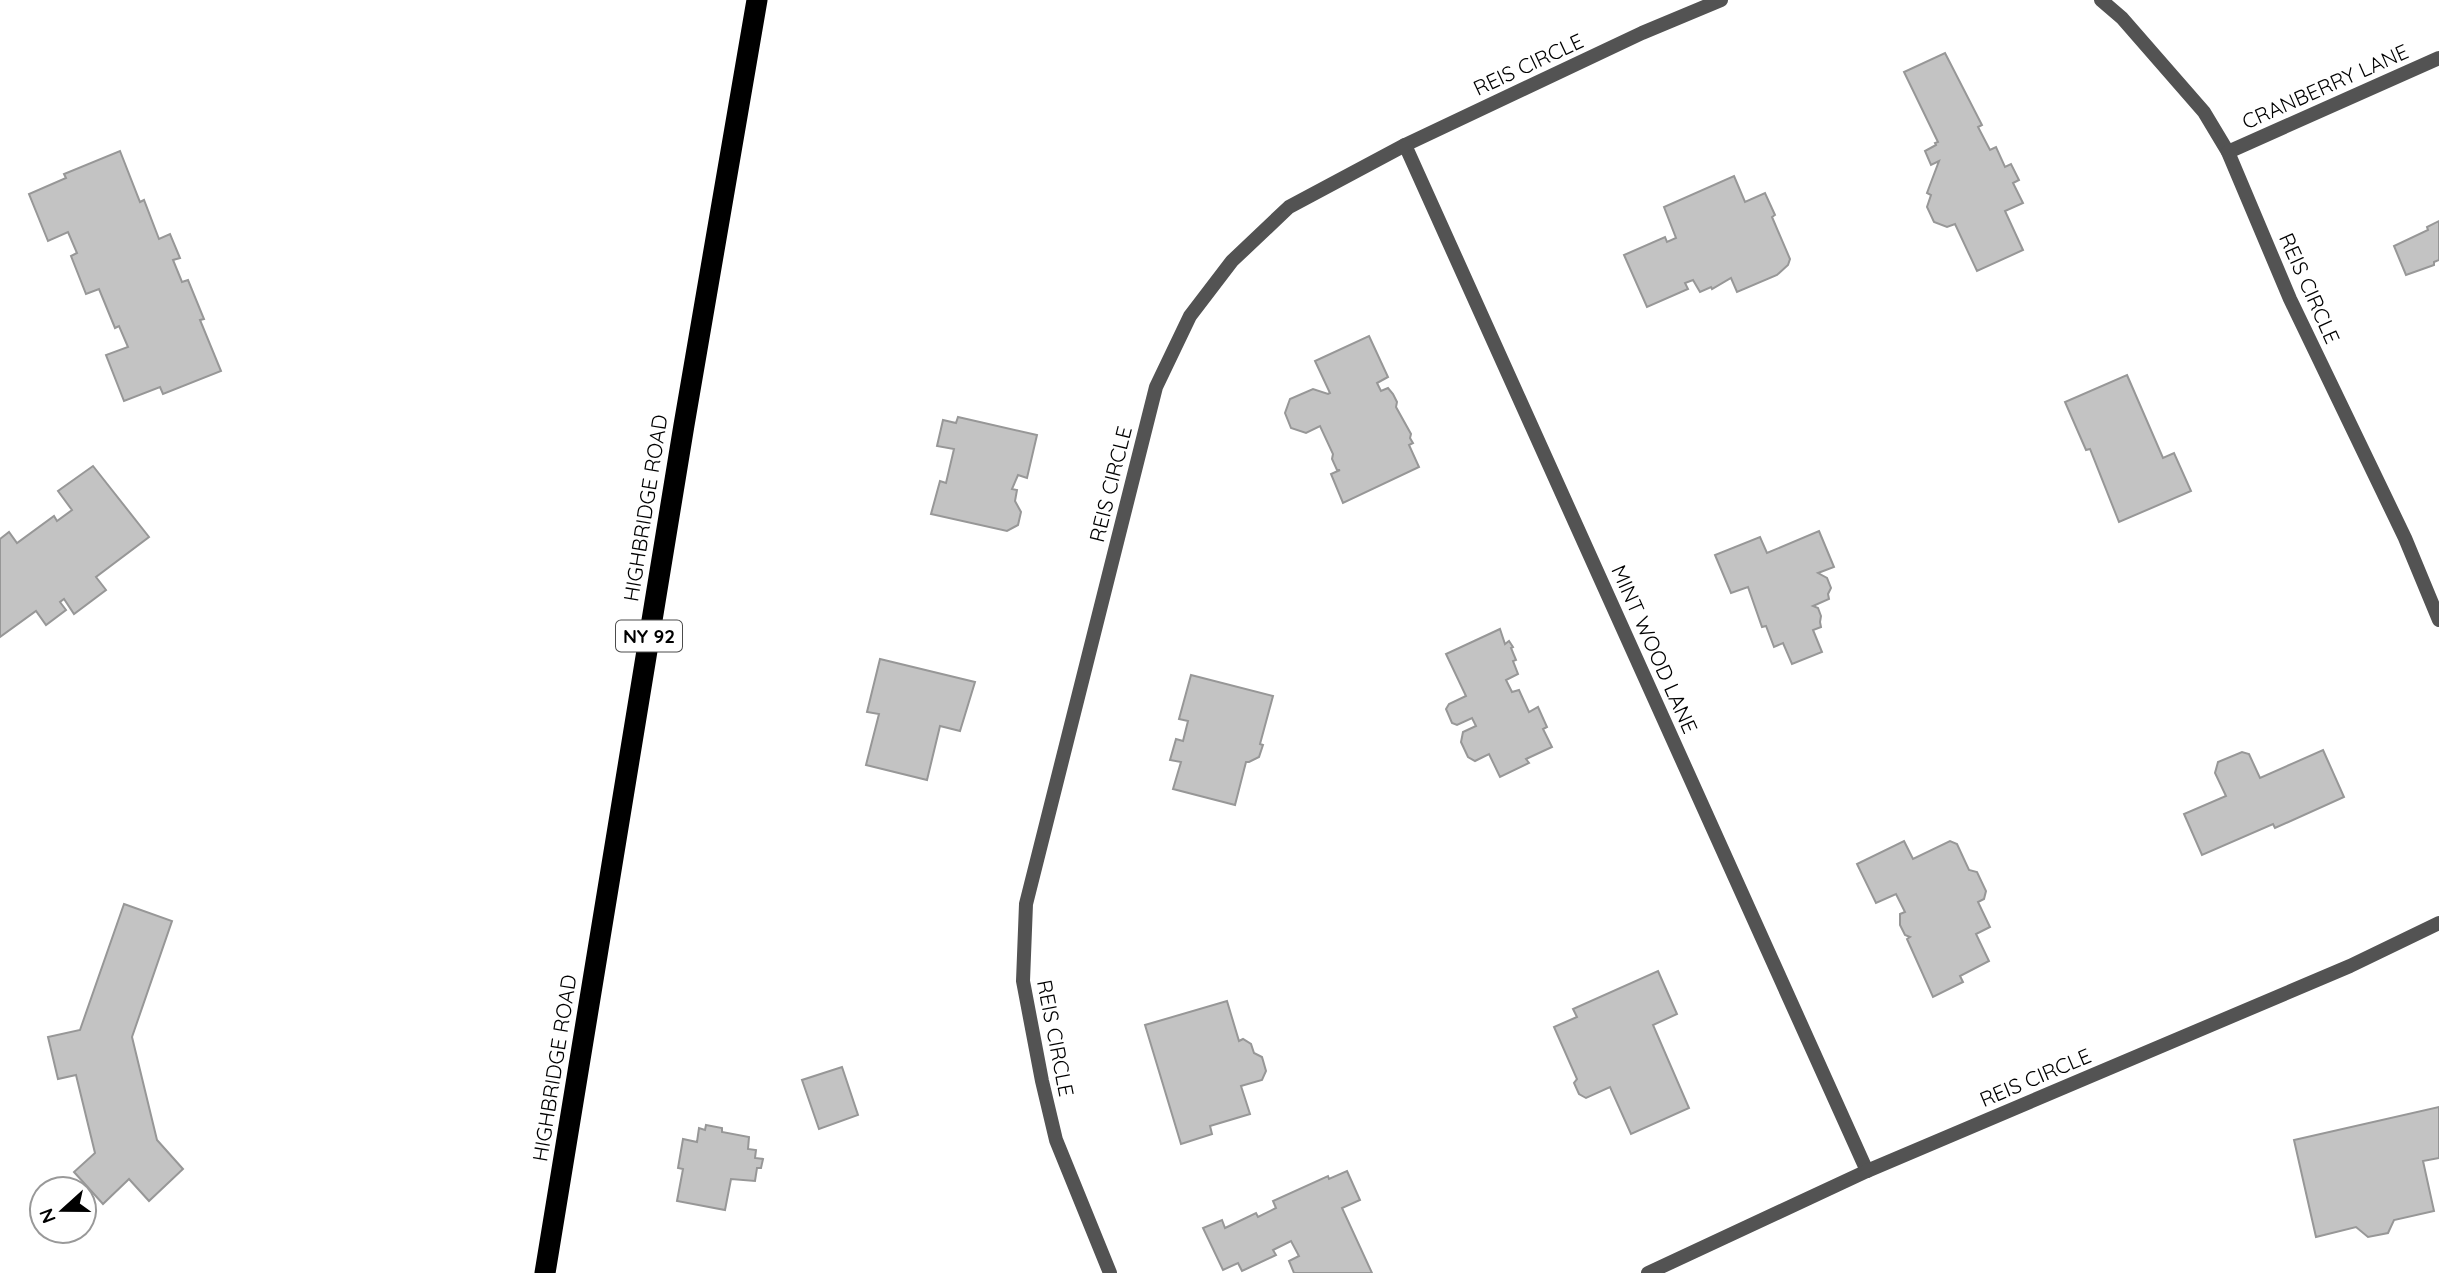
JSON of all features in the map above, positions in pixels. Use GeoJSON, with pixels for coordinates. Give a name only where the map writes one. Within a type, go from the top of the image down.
{"type":"FeatureCollection","features":[{"type":"Feature","properties":{"kind":"highway","name":"HIGHBRIDGE ROAD"},"geometry":{"type":"LineString","coordinates":[[545,1273],[684,425],[757,0]]}},
{"type":"Feature","properties":{"kind":"street","name":"REIS CIRCLE"},"geometry":{"type":"LineString","coordinates":[[1110,1273],[1056,1140],[1042,1081],[1023,981],[1026,904],[1156,387],[1190,316],[1232,261],[1289,207],[1405,145],[1642,33],[1721,0]]}},
{"type":"Feature","properties":{"kind":"street","name":"REIS CIRCLE"},"geometry":{"type":"LineString","coordinates":[[2101,0],[2122,18],[2204,111],[2228,152],[2290,299],[2404,538],[2439,620]]}},
{"type":"Feature","properties":{"kind":"street","name":"CRANBERRY LANE"},"geometry":{"type":"LineString","coordinates":[[2228,152],[2439,58]]}},
{"type":"Feature","properties":{"kind":"street","name":"MINT WOOD LANE"},"geometry":{"type":"LineString","coordinates":[[1405,145],[1867,1171]]}},
{"type":"Feature","properties":{"kind":"street","name":"REIS CIRCLE"},"geometry":{"type":"LineString","coordinates":[[1648,1273],[1867,1171],[2350,966],[2439,923]]}},
{"type":"Feature","properties":{"kind":"building"},"geometry":{"type":"Polygon","coordinates":[[[1945,53],[1982,125],[1978,127],[1990,150],[1996,147],[2005,167],[2011,164],[2019,180],[2013,183],[2023,203],[2005,211],[2023,250],[1977,271],[1955,224],[1947,227],[1934,222],[1927,207],[1931,195],[1927,193],[1939,161],[1931,165],[1925,151],[1938,142],[1904,72],[1945,53]]]}},
{"type":"Feature","properties":{"kind":"building"},"geometry":{"type":"Polygon","coordinates":[[[120,151],[140,202],[144,200],[159,239],[170,234],[180,258],[173,260],[182,282],[188,280],[204,319],[200,320],[221,371],[163,394],[160,387],[124,401],[106,355],[128,347],[119,326],[115,328],[99,289],[86,294],[71,256],[77,253],[68,232],[48,241],[29,194],[66,178],[64,174],[120,151]]]}},
{"type":"Feature","properties":{"kind":"building"},"geometry":{"type":"Polygon","coordinates":[[[1734,176],[1745,202],[1765,193],[1790,259],[1788,265],[1777,275],[1737,292],[1731,278],[1712,289],[1711,287],[1700,292],[1693,280],[1685,283],[1688,289],[1647,307],[1624,255],[1665,237],[1667,242],[1676,238],[1664,207],[1734,176]]]}},
{"type":"Feature","properties":{"kind":"building"},"geometry":{"type":"Polygon","coordinates":[[[2439,221],[2439,260],[2434,262],[2434,265],[2406,275],[2394,246],[2428,230],[2427,227],[2439,221]]]}},
{"type":"Feature","properties":{"kind":"building"},"geometry":{"type":"Polygon","coordinates":[[[1369,336],[1388,377],[1377,383],[1381,391],[1388,388],[1397,402],[1396,407],[1411,434],[1413,443],[1409,445],[1419,467],[1343,503],[1331,474],[1340,470],[1337,470],[1332,459],[1333,454],[1320,426],[1306,433],[1291,428],[1285,413],[1290,399],[1313,389],[1330,393],[1315,361],[1369,336]]]}},
{"type":"Feature","properties":{"kind":"building"},"geometry":{"type":"Polygon","coordinates":[[[2127,375],[2163,458],[2174,453],[2191,491],[2119,522],[2090,449],[2086,450],[2065,402],[2127,375]]]}},
{"type":"Feature","properties":{"kind":"building"},"geometry":{"type":"Polygon","coordinates":[[[958,417],[1037,435],[1027,478],[1018,475],[1012,489],[1017,490],[1015,501],[1021,512],[1018,525],[1007,531],[931,514],[940,481],[946,483],[954,449],[937,446],[943,420],[956,423],[958,417]]]}},
{"type":"Feature","properties":{"kind":"building"},"geometry":{"type":"Polygon","coordinates":[[[93,466],[149,537],[96,577],[106,590],[74,614],[64,599],[60,602],[66,610],[46,625],[36,611],[0,637],[0,539],[9,532],[17,543],[54,516],[57,521],[72,510],[58,491],[93,466]]]}},
{"type":"Feature","properties":{"kind":"building"},"geometry":{"type":"Polygon","coordinates":[[[1819,531],[1834,567],[1818,573],[1827,578],[1831,588],[1829,599],[1813,606],[1818,608],[1821,616],[1821,627],[1813,630],[1822,652],[1792,664],[1783,643],[1774,647],[1766,626],[1762,627],[1748,587],[1731,593],[1715,555],[1760,537],[1767,553],[1819,531]]]}},
{"type":"Feature","properties":{"kind":"building"},"geometry":{"type":"Polygon","coordinates":[[[1500,629],[1505,644],[1509,641],[1513,647],[1511,648],[1516,660],[1513,661],[1518,674],[1506,680],[1512,692],[1519,690],[1529,712],[1538,707],[1547,727],[1543,729],[1552,747],[1526,759],[1529,763],[1500,777],[1489,754],[1475,761],[1468,757],[1461,742],[1463,732],[1476,726],[1472,718],[1457,725],[1452,723],[1446,709],[1449,704],[1466,696],[1446,654],[1500,629]]]}},
{"type":"Feature","properties":{"kind":"building"},"geometry":{"type":"Polygon","coordinates":[[[880,659],[975,682],[960,731],[940,726],[927,780],[866,765],[879,714],[867,712],[880,659]]]}},
{"type":"Feature","properties":{"kind":"building"},"geometry":{"type":"Polygon","coordinates":[[[1191,675],[1273,696],[1259,757],[1246,762],[1235,805],[1173,789],[1181,762],[1170,760],[1176,739],[1183,741],[1188,721],[1179,719],[1191,675]]]}},
{"type":"Feature","properties":{"kind":"building"},"geometry":{"type":"Polygon","coordinates":[[[2323,750],[2344,797],[2275,828],[2273,824],[2202,855],[2184,814],[2226,796],[2215,773],[2218,762],[2242,752],[2249,754],[2260,778],[2323,750]]]}},
{"type":"Feature","properties":{"kind":"building"},"geometry":{"type":"Polygon","coordinates":[[[1904,841],[1913,859],[1950,841],[1957,844],[1969,870],[1977,872],[1986,891],[1984,899],[1978,902],[1990,927],[1976,934],[1989,961],[1960,976],[1963,982],[1933,997],[1907,939],[1910,937],[1905,935],[1900,925],[1900,914],[1905,912],[1896,894],[1876,903],[1857,864],[1904,841]]]}},
{"type":"Feature","properties":{"kind":"building"},"geometry":{"type":"Polygon","coordinates":[[[124,904],[172,921],[132,1037],[157,1140],[183,1169],[149,1201],[129,1179],[103,1204],[98,1198],[98,1175],[77,1175],[74,1172],[95,1153],[76,1075],[58,1079],[48,1037],[80,1030],[124,904]]]}},
{"type":"Feature","properties":{"kind":"building"},"geometry":{"type":"Polygon","coordinates":[[[1658,971],[1677,1014],[1653,1025],[1689,1108],[1631,1134],[1610,1087],[1586,1098],[1579,1094],[1574,1083],[1577,1079],[1554,1027],[1577,1017],[1573,1009],[1658,971]]]}},
{"type":"Feature","properties":{"kind":"building"},"geometry":{"type":"Polygon","coordinates":[[[1227,1001],[1239,1041],[1243,1039],[1251,1044],[1254,1053],[1262,1057],[1266,1071],[1262,1080],[1241,1086],[1250,1114],[1210,1126],[1212,1134],[1181,1144],[1145,1025],[1227,1001]]]}},
{"type":"Feature","properties":{"kind":"building"},"geometry":{"type":"Polygon","coordinates":[[[842,1067],[858,1115],[819,1129],[802,1080],[842,1067]]]}},
{"type":"Feature","properties":{"kind":"building"},"geometry":{"type":"Polygon","coordinates":[[[2439,1107],[2439,1158],[2423,1161],[2434,1211],[2394,1220],[2388,1233],[2368,1237],[2356,1227],[2316,1237],[2294,1140],[2439,1107]]]}},
{"type":"Feature","properties":{"kind":"building"},"geometry":{"type":"Polygon","coordinates":[[[706,1125],[722,1128],[722,1132],[749,1137],[748,1149],[756,1150],[755,1158],[763,1159],[761,1168],[757,1168],[755,1181],[731,1179],[725,1210],[677,1201],[683,1169],[678,1168],[683,1139],[697,1142],[699,1128],[705,1130],[706,1125]]]}},
{"type":"Feature","properties":{"kind":"building"},"geometry":{"type":"Polygon","coordinates":[[[1347,1171],[1360,1200],[1342,1208],[1372,1273],[1294,1273],[1289,1261],[1299,1256],[1291,1241],[1273,1250],[1276,1255],[1242,1271],[1238,1263],[1223,1270],[1203,1228],[1222,1220],[1225,1228],[1256,1213],[1258,1217],[1276,1208],[1273,1201],[1328,1176],[1329,1179],[1347,1171]]]}}]}
